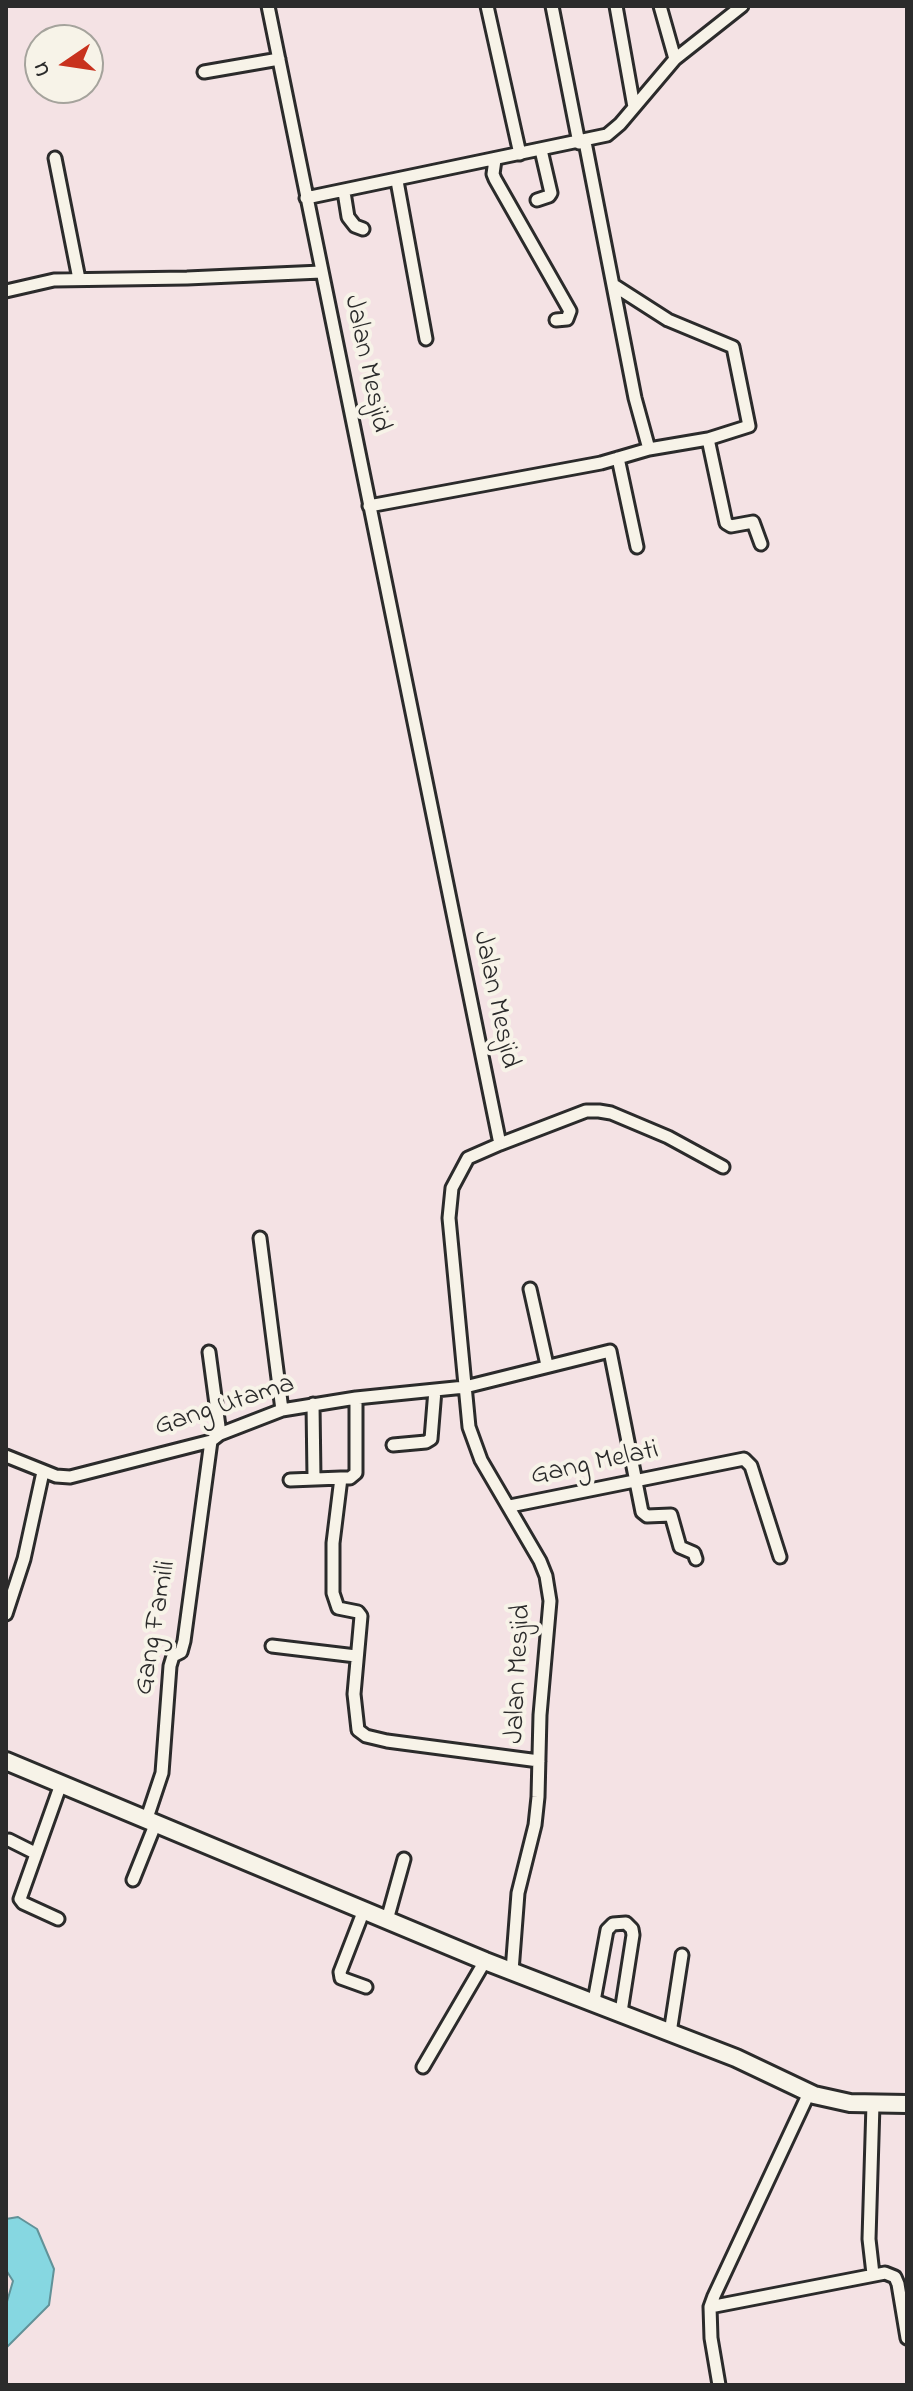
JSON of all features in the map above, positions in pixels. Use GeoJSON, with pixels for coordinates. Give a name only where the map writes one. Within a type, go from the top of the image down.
{"type":"FeatureCollection","features":[{"type":"Feature","properties":{"kind":"street","name":"Jalan Mesjid"},"geometry":{"type":"LineString","coordinates":[[268,6],[500,1144],[468,1158],[457,1176],[449,1218],[469,1427],[475,1448],[540,1561],[549,1589],[550,1616],[541,1692],[535,1825],[518,1893],[512,1971]]}},
{"type":"Feature","properties":{"kind":"street"},"geometry":{"type":"LineString","coordinates":[[487,6],[520,154]]}},
{"type":"Feature","properties":{"kind":"street"},"geometry":{"type":"LineString","coordinates":[[552,6],[615,286],[635,398],[649,449]]}},
{"type":"Feature","properties":{"kind":"street"},"geometry":{"type":"LineString","coordinates":[[616,6],[634,107]]}},
{"type":"Feature","properties":{"kind":"street"},"geometry":{"type":"LineString","coordinates":[[660,6],[675,59]]}},
{"type":"Feature","properties":{"kind":"street"},"geometry":{"type":"LineString","coordinates":[[306,198],[607,135],[675,59],[742,6]]}},
{"type":"Feature","properties":{"kind":"street"},"geometry":{"type":"LineString","coordinates":[[204,72],[279,59]]}},
{"type":"Feature","properties":{"kind":"street"},"geometry":{"type":"LineString","coordinates":[[537,200],[551,193],[541,150]]}},
{"type":"Feature","properties":{"kind":"street"},"geometry":{"type":"LineString","coordinates":[[55,158],[79,279]]}},
{"type":"Feature","properties":{"kind":"street"},"geometry":{"type":"LineString","coordinates":[[495,160],[495,179],[570,311],[567,319],[556,320]]}},
{"type":"Feature","properties":{"kind":"street"},"geometry":{"type":"LineString","coordinates":[[397,181],[426,339]]}},
{"type":"Feature","properties":{"kind":"street"},"geometry":{"type":"LineString","coordinates":[[344,192],[348,217],[355,226],[363,229]]}},
{"type":"Feature","properties":{"kind":"street"},"geometry":{"type":"LineString","coordinates":[[6,291],[54,280],[321,272]]}},
{"type":"Feature","properties":{"kind":"street"},"geometry":{"type":"LineString","coordinates":[[369,506],[618,458],[649,449],[708,439],[749,426],[733,347],[668,320],[615,286]]}},
{"type":"Feature","properties":{"kind":"street"},"geometry":{"type":"LineString","coordinates":[[708,439],[727,525],[753,522],[761,544]]}},
{"type":"Feature","properties":{"kind":"street"},"geometry":{"type":"LineString","coordinates":[[618,458],[637,547]]}},
{"type":"Feature","properties":{"kind":"street"},"geometry":{"type":"LineString","coordinates":[[500,1144],[586,1111],[599,1111],[668,1137],[723,1167]]}},
{"type":"Feature","properties":{"kind":"street"},"geometry":{"type":"LineString","coordinates":[[260,1238],[282,1410]]}},
{"type":"Feature","properties":{"kind":"street"},"geometry":{"type":"LineString","coordinates":[[530,1289],[547,1365]]}},
{"type":"Feature","properties":{"kind":"street","name":"Gang Utama"},"geometry":{"type":"LineString","coordinates":[[6,1456],[43,1472],[70,1477],[216,1438],[282,1410],[356,1398],[465,1387],[610,1351],[635,1480]]}},
{"type":"Feature","properties":{"kind":"street","name":"Gang Famili"},"geometry":{"type":"LineString","coordinates":[[133,1880],[162,1773],[170,1666],[173,1656],[181,1652],[184,1641],[216,1438],[209,1352]]}},
{"type":"Feature","properties":{"kind":"street"},"geometry":{"type":"LineString","coordinates":[[393,1445],[429,1441],[433,1434],[435,1390]]}},
{"type":"Feature","properties":{"kind":"street"},"geometry":{"type":"LineString","coordinates":[[290,1480],[350,1478],[356,1473],[356,1398]]}},
{"type":"Feature","properties":{"kind":"street"},"geometry":{"type":"LineString","coordinates":[[313,1404],[314,1478]]}},
{"type":"Feature","properties":{"kind":"street","name":"Gang Melati"},"geometry":{"type":"LineString","coordinates":[[510,1506],[738,1459],[749,1462],[780,1557]]}},
{"type":"Feature","properties":{"kind":"street"},"geometry":{"type":"LineString","coordinates":[[6,1614],[24,1559],[43,1472]]}},
{"type":"Feature","properties":{"kind":"street"},"geometry":{"type":"LineString","coordinates":[[341,1478],[333,1543],[333,1593],[338,1608],[358,1612],[361,1616],[356,1656],[355,1710],[358,1730],[361,1734],[387,1741],[539,1761]]}},
{"type":"Feature","properties":{"kind":"street"},"geometry":{"type":"LineString","coordinates":[[635,1480],[643,1514],[671,1515],[680,1547],[694,1553],[696,1559]]}},
{"type":"Feature","properties":{"kind":"street"},"geometry":{"type":"LineString","coordinates":[[272,1646],[356,1656]]}},
{"type":"Feature","properties":{"kind":"street"},"geometry":{"type":"LineString","coordinates":[[6,1761],[485,1961],[736,2058],[809,2093],[837,2102],[907,2104]]}},
{"type":"Feature","properties":{"kind":"street"},"geometry":{"type":"LineString","coordinates":[[58,1919],[20,1901],[61,1784]]}},
{"type":"Feature","properties":{"kind":"street"},"geometry":{"type":"LineString","coordinates":[[9,1840],[35,1853]]}},
{"type":"Feature","properties":{"kind":"street"},"geometry":{"type":"LineString","coordinates":[[387,1920],[404,1859]]}},
{"type":"Feature","properties":{"kind":"street"},"geometry":{"type":"LineString","coordinates":[[364,1910],[340,1972],[341,1978],[366,1987]]}},
{"type":"Feature","properties":{"kind":"street"},"geometry":{"type":"LineString","coordinates":[[594,2001],[607,1930],[618,1922],[626,1923],[633,1935],[621,2012]]}},
{"type":"Feature","properties":{"kind":"street"},"geometry":{"type":"LineString","coordinates":[[670,2033],[682,1955]]}},
{"type":"Feature","properties":{"kind":"street"},"geometry":{"type":"LineString","coordinates":[[423,2067],[485,1961]]}},
{"type":"Feature","properties":{"kind":"street"},"geometry":{"type":"LineString","coordinates":[[719,2385],[711,2338],[710,2307],[809,2093]]}},
{"type":"Feature","properties":{"kind":"street"},"geometry":{"type":"LineString","coordinates":[[873,2104],[869,2239],[873,2274]]}},
{"type":"Feature","properties":{"kind":"street"},"geometry":{"type":"LineString","coordinates":[[710,2307],[873,2274],[891,2274],[898,2284],[907,2338]]}},
{"type":"Feature","properties":{"kind":"water"},"geometry":{"type":"Polygon","coordinates":[[[18,2217],[37,2229],[54,2269],[49,2305],[6,2348],[6,2305],[13,2281],[6,2270],[6,2219],[18,2217]]]}}]}
